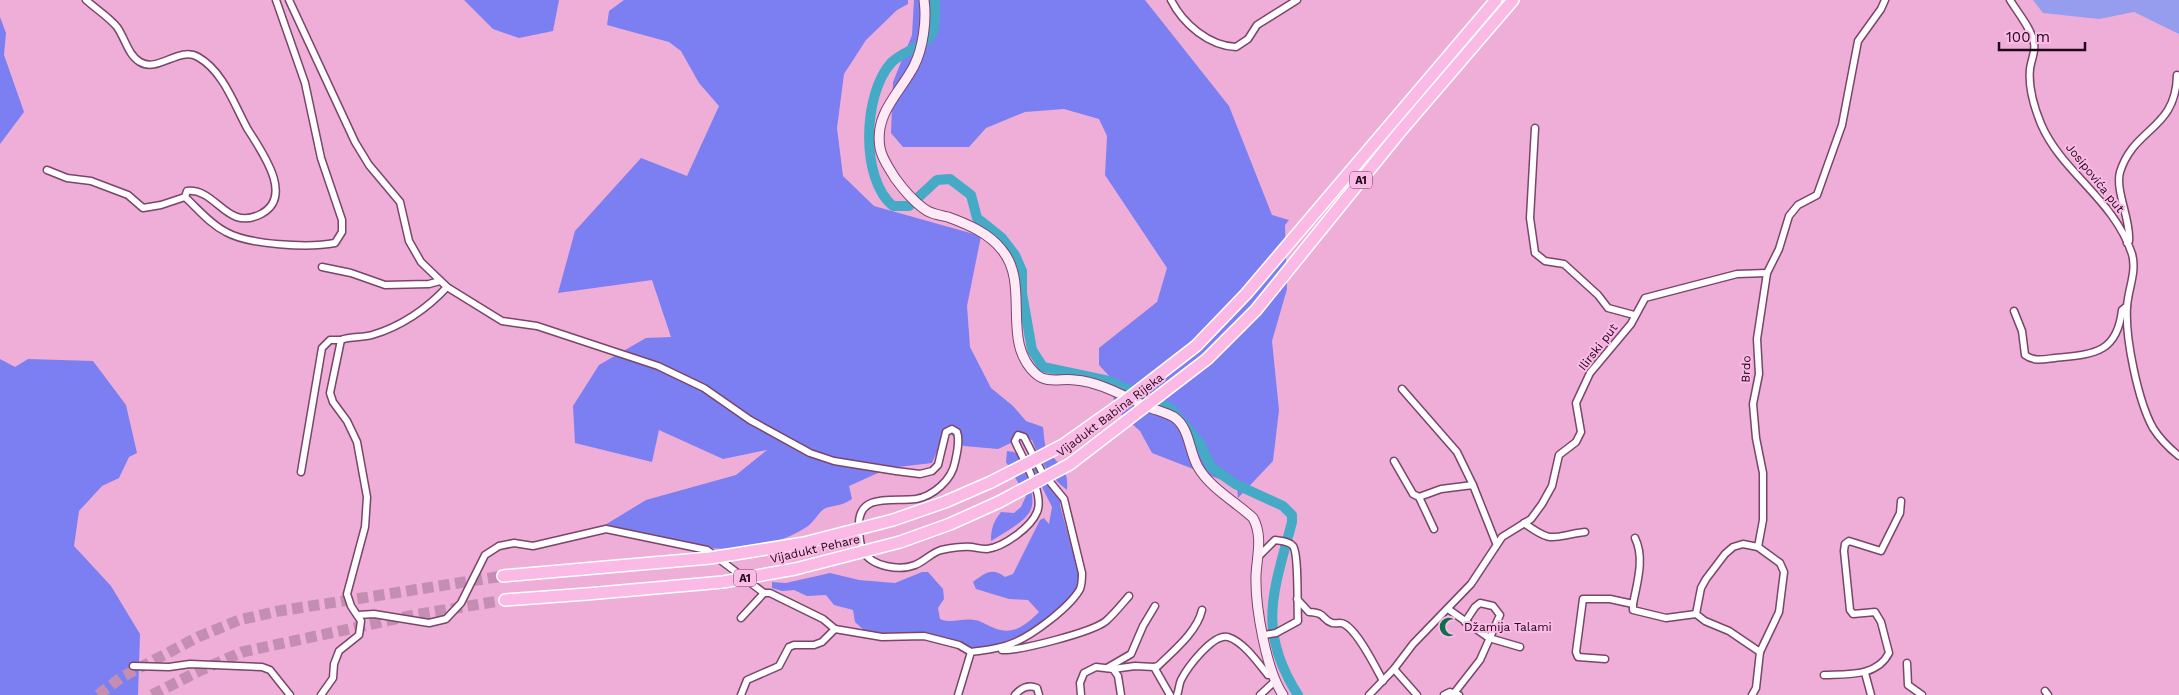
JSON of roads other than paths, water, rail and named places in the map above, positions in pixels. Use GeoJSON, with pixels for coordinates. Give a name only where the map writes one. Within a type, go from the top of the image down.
{"type":"FeatureCollection","features":[{"type":"Feature","properties":{"kind":"highway","name":"Vijadukt Babina Rijeka"},"geometry":{"type":"LineString","coordinates":[[893,520],[945,502],[991,482],[1063,445],[1122,404],[1196,346],[1246,294],[1496,0]]}},
{"type":"Feature","properties":{"kind":"highway","name":"Vijadukt Babina Rijeka"},"geometry":{"type":"LineString","coordinates":[[900,542],[950,524],[999,502],[1070,464],[1207,359],[1256,310],[1399,133],[1513,0]]}},
{"type":"Feature","properties":{"kind":"highway","name":"Vijadukt Pehare"},"geometry":{"type":"LineString","coordinates":[[502,576],[710,558],[804,543],[893,520]]}},
{"type":"Feature","properties":{"kind":"highway","name":"Vijadukt Pehare"},"geometry":{"type":"LineString","coordinates":[[505,600],[732,580],[795,570],[900,542]]}},
{"type":"Feature","properties":{"kind":"main road"},"geometry":{"type":"LineString","coordinates":[[924,0],[923,30],[918,56],[913,68],[888,103],[883,116],[880,146],[884,160],[904,191],[923,208],[991,237],[1004,251],[1016,286],[1016,313],[1022,357],[1038,376],[1050,381],[1068,379],[1098,385],[1176,419],[1186,434],[1196,465],[1204,477],[1243,509],[1257,526],[1259,540],[1257,606],[1266,635],[1273,678],[1283,695]]}},
{"type":"Feature","properties":{"kind":"street"},"geometry":{"type":"LineString","coordinates":[[86,0],[117,26],[132,54],[140,62],[151,65],[185,54],[195,55],[206,62],[231,95],[247,127],[271,167],[276,191],[272,205],[262,214],[246,218],[233,216],[202,192],[187,191],[185,197]]}},
{"type":"Feature","properties":{"kind":"street"},"geometry":{"type":"LineString","coordinates":[[185,197],[205,217],[225,232],[238,237],[315,247],[335,243],[339,239],[342,220],[321,158],[305,84],[276,0]]}},
{"type":"Feature","properties":{"kind":"street"},"geometry":{"type":"LineString","coordinates":[[290,0],[355,142],[369,165],[400,202],[409,241],[421,262],[446,287],[502,321],[537,326],[658,366],[704,388],[750,420],[810,453],[834,461],[920,474],[932,471],[938,465],[946,432],[954,430],[958,438],[957,452],[954,468],[948,480],[925,496],[914,499],[879,500],[872,502],[861,513],[859,538],[863,552],[880,564],[898,567],[909,566],[939,551],[955,548],[991,548],[1007,540],[1032,521],[1037,512],[1040,499],[1015,441],[1018,435],[1024,437],[1042,472],[1064,499],[1082,574],[1079,590],[1051,620],[1027,637],[998,648],[971,652],[959,645],[924,636],[882,638],[835,629],[823,620],[785,600],[764,593],[707,550],[688,544],[606,529],[533,546],[514,543],[500,546],[485,555],[461,603],[446,619],[429,623],[374,614],[358,615]]}},
{"type":"Feature","properties":{"kind":"street"},"geometry":{"type":"LineString","coordinates":[[1172,0],[1181,19],[1191,27],[1219,44],[1236,47],[1248,39],[1257,25],[1297,0]]}},
{"type":"Feature","properties":{"kind":"street","name":"Brdo"},"geometry":{"type":"LineString","coordinates":[[1758,546],[1762,520],[1763,473],[1756,438],[1753,404],[1759,374],[1757,338],[1767,273],[1779,249],[1790,216],[1798,205],[1817,195],[1842,125],[1858,41],[1882,9],[1885,0]]}},
{"type":"Feature","properties":{"kind":"street","name":"Josipovića put"},"geometry":{"type":"LineString","coordinates":[[2010,0],[2034,41],[2030,91],[2041,125],[2073,170],[2112,213],[2132,256],[2134,271],[2127,306],[2132,354],[2144,409],[2160,438],[2179,456]]}},
{"type":"Feature","properties":{"kind":"street"},"geometry":{"type":"LineString","coordinates":[[2127,243],[2130,242],[2130,229],[2119,175],[2133,147],[2170,110],[2177,92],[2177,75]]}},
{"type":"Feature","properties":{"kind":"street"},"geometry":{"type":"LineString","coordinates":[[1535,128],[1530,218],[1535,253],[1545,261],[1564,264],[1598,294],[1608,308],[1634,315]]}},
{"type":"Feature","properties":{"kind":"street"},"geometry":{"type":"LineString","coordinates":[[47,170],[67,178],[91,181],[128,195],[143,208],[161,205],[185,197]]}},
{"type":"Feature","properties":{"kind":"street"},"geometry":{"type":"LineString","coordinates":[[322,267],[351,273],[385,286],[429,284],[440,281]]}},
{"type":"Feature","properties":{"kind":"street","name":"Ilirski put"},"geometry":{"type":"LineString","coordinates":[[1369,695],[1394,669],[1413,644],[1471,584],[1496,543],[1531,518],[1552,486],[1559,455],[1576,442],[1581,432],[1576,403],[1590,373],[1631,324],[1634,315],[1645,298],[1737,274],[1767,273]]}},
{"type":"Feature","properties":{"kind":"street"},"geometry":{"type":"LineString","coordinates":[[301,472],[322,348],[330,340],[370,336],[396,326],[411,318],[446,287]]}},
{"type":"Feature","properties":{"kind":"street"},"geometry":{"type":"LineString","coordinates":[[2014,311],[2022,331],[2025,355],[2035,359],[2086,355],[2100,351],[2115,336],[2120,325],[2122,310],[2127,306]]}},
{"type":"Feature","properties":{"kind":"street"},"geometry":{"type":"LineString","coordinates":[[321,695],[333,678],[334,664],[339,651],[359,635],[361,621],[351,606],[347,594],[365,527],[367,497],[357,442],[347,421],[333,402],[330,394],[341,340]]}},
{"type":"Feature","properties":{"kind":"street"},"geometry":{"type":"LineString","coordinates":[[1402,389],[1457,452],[1473,485],[1496,543]]}},
{"type":"Feature","properties":{"kind":"street"},"geometry":{"type":"LineString","coordinates":[[1394,461],[1413,494],[1419,497],[1434,529]]}},
{"type":"Feature","properties":{"kind":"street"},"geometry":{"type":"LineString","coordinates":[[1419,497],[1440,489],[1473,485]]}},
{"type":"Feature","properties":{"kind":"street"},"geometry":{"type":"LineString","coordinates":[[1824,675],[1865,672],[1876,667],[1887,657],[1888,646],[1881,622],[1875,612],[1853,614],[1850,610],[1845,544],[1849,541],[1856,542],[1881,551],[1900,513],[1901,501]]}},
{"type":"Feature","properties":{"kind":"street"},"geometry":{"type":"LineString","coordinates":[[1524,523],[1544,537],[1550,538],[1585,532]]}},
{"type":"Feature","properties":{"kind":"street"},"geometry":{"type":"LineString","coordinates":[[1635,538],[1640,547],[1641,556],[1633,610],[1666,618],[1696,614],[1760,652]]}},
{"type":"Feature","properties":{"kind":"street"},"geometry":{"type":"LineString","coordinates":[[1258,557],[1275,540],[1287,543],[1295,553],[1298,621],[1276,633],[1266,635]]}},
{"type":"Feature","properties":{"kind":"street"},"geometry":{"type":"LineString","coordinates":[[1696,614],[1701,588],[1706,579],[1733,547],[1742,544],[1758,546],[1780,563],[1784,572],[1780,612],[1760,652],[1756,688],[1752,695]]}},
{"type":"Feature","properties":{"kind":"street"},"geometry":{"type":"LineString","coordinates":[[741,618],[764,593]]}},
{"type":"Feature","properties":{"kind":"street"},"geometry":{"type":"LineString","coordinates":[[998,648],[1006,650],[1088,630],[1105,622],[1130,596]]}},
{"type":"Feature","properties":{"kind":"street"},"geometry":{"type":"LineString","coordinates":[[1297,599],[1309,612],[1321,613],[1331,622],[1344,624],[1370,656],[1383,681]]}},
{"type":"Feature","properties":{"kind":"street"},"geometry":{"type":"LineString","coordinates":[[1605,659],[1578,657],[1576,652],[1583,599],[1610,599],[1633,604]]}},
{"type":"Feature","properties":{"kind":"street"},"geometry":{"type":"LineString","coordinates":[[1444,695],[1457,694],[1480,660],[1500,615],[1494,606],[1477,604],[1465,622]]}},
{"type":"Feature","properties":{"kind":"street"},"geometry":{"type":"LineString","coordinates":[[1110,668],[1131,654],[1143,626],[1155,606]]}},
{"type":"Feature","properties":{"kind":"street"},"geometry":{"type":"LineString","coordinates":[[1448,609],[1489,638],[1520,647]]}},
{"type":"Feature","properties":{"kind":"street"},"geometry":{"type":"LineString","coordinates":[[1081,695],[1080,682],[1084,673],[1096,667],[1158,666],[1200,619],[1202,610]]}},
{"type":"Feature","properties":{"kind":"street"},"geometry":{"type":"LineString","coordinates":[[741,695],[747,680],[779,666],[788,647],[794,644],[814,645],[822,642],[835,629]]}},
{"type":"Feature","properties":{"kind":"street"},"geometry":{"type":"LineString","coordinates":[[1177,695],[1181,680],[1194,660],[1212,641],[1222,637],[1228,637],[1237,642],[1273,678],[1260,695]]}},
{"type":"Feature","properties":{"kind":"street"},"geometry":{"type":"LineString","coordinates":[[958,695],[971,652]]}},
{"type":"Feature","properties":{"kind":"street"},"geometry":{"type":"LineString","coordinates":[[1907,663],[1908,684],[1922,695]]}},
{"type":"Feature","properties":{"kind":"street"},"geometry":{"type":"LineString","coordinates":[[133,666],[169,667],[190,664],[262,668],[270,670],[290,695]]}},
{"type":"Feature","properties":{"kind":"street"},"geometry":{"type":"LineString","coordinates":[[1154,667],[1170,695]]}},
{"type":"Feature","properties":{"kind":"street"},"geometry":{"type":"LineString","coordinates":[[1110,668],[1118,676],[1121,695]]}},
{"type":"Feature","properties":{"kind":"street"},"geometry":{"type":"LineString","coordinates":[[1394,669],[1417,695]]}},
{"type":"Feature","properties":{"kind":"street"},"geometry":{"type":"LineString","coordinates":[[1865,672],[1871,695]]}},
{"type":"Feature","properties":{"kind":"street"},"geometry":{"type":"LineString","coordinates":[[1016,695],[1024,688],[1030,686],[1037,688],[1040,695]]}},
{"type":"Feature","properties":{"kind":"waterway"},"geometry":{"type":"LineString","coordinates":[[935,0],[935,22],[932,34],[923,43],[891,63],[882,77],[875,95],[869,136],[870,157],[875,177],[882,193],[893,206],[909,206],[937,180],[950,179],[971,195],[977,218],[1002,238],[1015,255],[1022,271],[1022,293],[1032,350],[1043,367],[1109,381],[1170,408],[1199,442],[1211,467],[1235,484],[1283,506],[1292,515],[1292,522],[1279,569],[1272,610],[1277,650],[1285,671],[1298,695]]}},
{"type":"Feature","properties":{"kind":"tunnel"},"geometry":{"type":"LineString","coordinates":[[98,695],[122,677],[198,637],[239,620],[279,611],[503,576]]}},
{"type":"Feature","properties":{"kind":"tunnel"},"geometry":{"type":"LineString","coordinates":[[152,695],[242,652],[414,615],[505,600]]}},
{"type":"Feature","properties":{"kind":"place","name":"Džamija Talami"},"geometry":{"type":"Point","coordinates":[1449,627]}}]}
